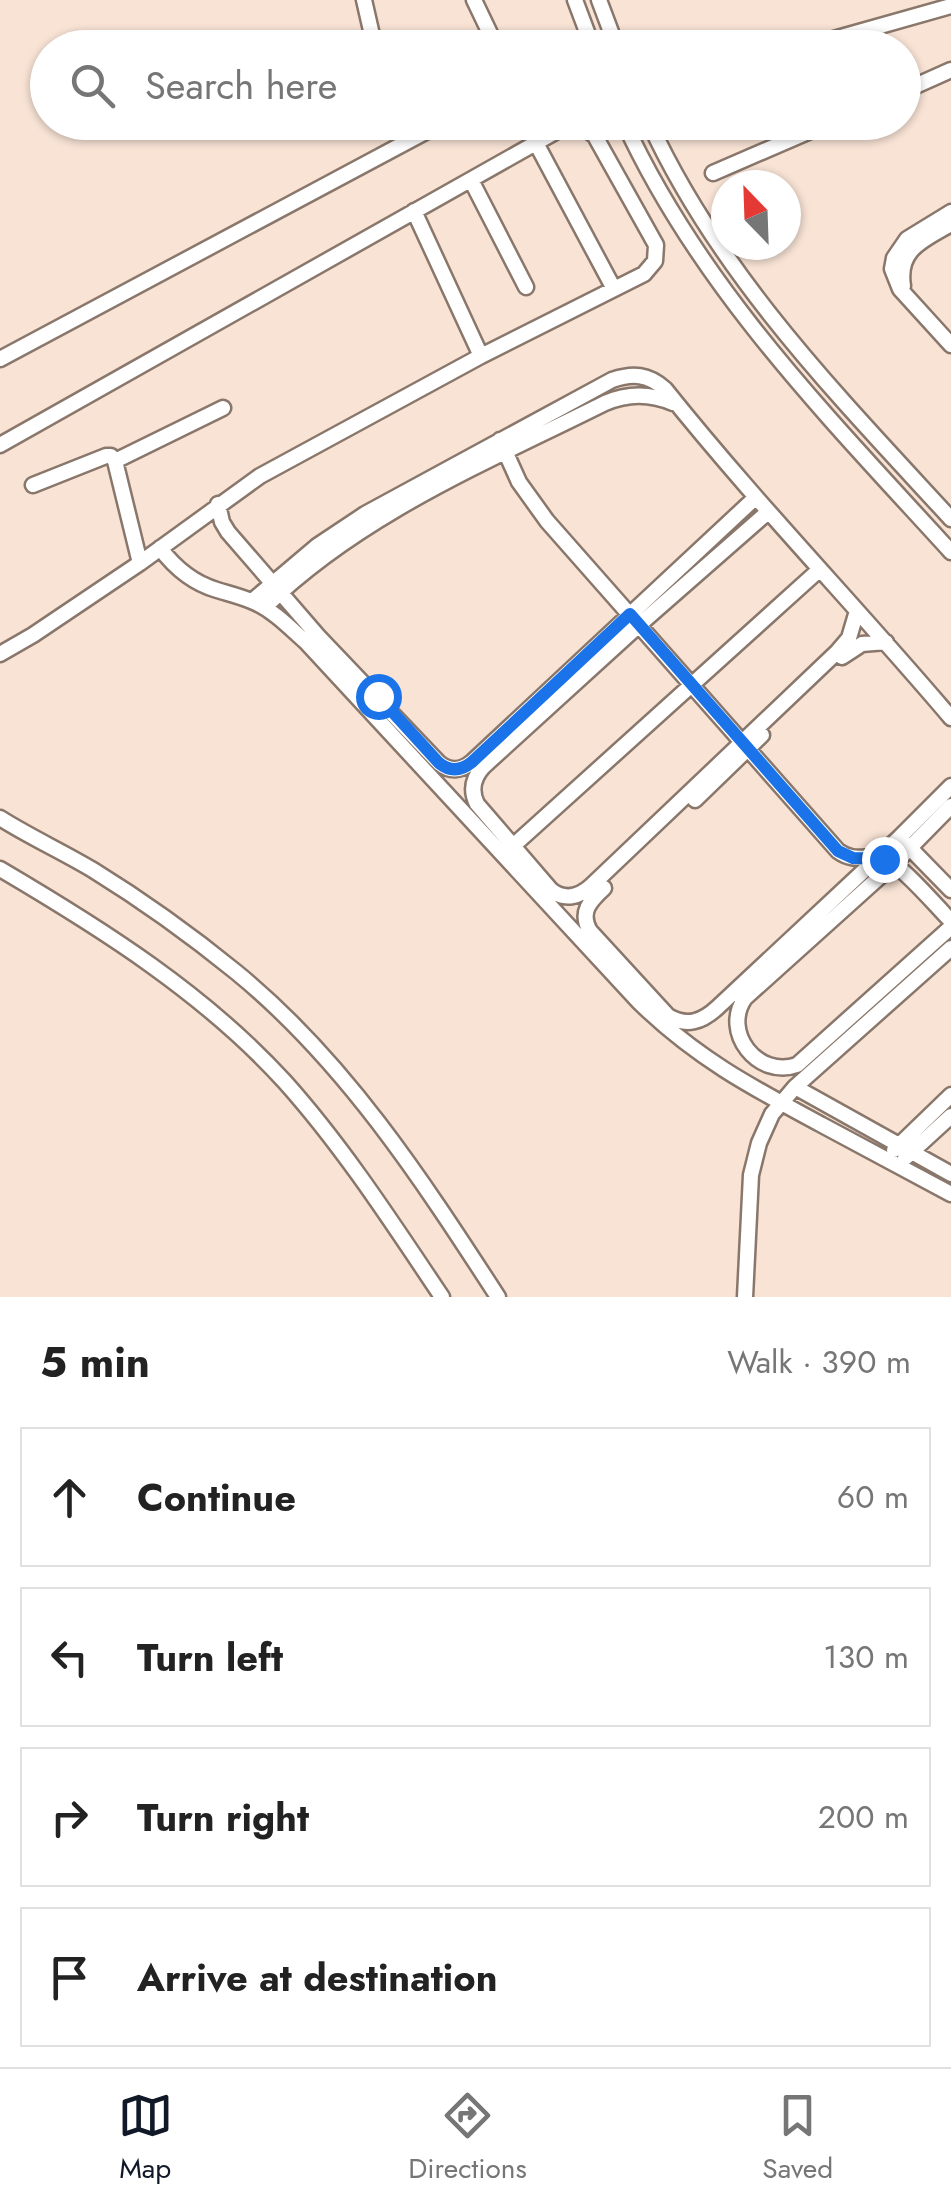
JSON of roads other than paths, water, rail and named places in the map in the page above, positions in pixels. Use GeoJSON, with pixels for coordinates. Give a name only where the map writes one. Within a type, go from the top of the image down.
{"type":"FeatureCollection","features":[{"type":"Feature","properties":{"kind":"street"},"geometry":{"type":"LineString","coordinates":[[364,0],[372,30]]}},
{"type":"Feature","properties":{"kind":"street"},"geometry":{"type":"LineString","coordinates":[[474,0],[488,30]]}},
{"type":"Feature","properties":{"kind":"street"},"geometry":{"type":"LineString","coordinates":[[575,0],[586,30]]}},
{"type":"Feature","properties":{"kind":"street"},"geometry":{"type":"LineString","coordinates":[[600,0],[610,30]]}},
{"type":"Feature","properties":{"kind":"street"},"geometry":{"type":"LineString","coordinates":[[866,30],[951,6]]}},
{"type":"Feature","properties":{"kind":"street"},"geometry":{"type":"LineString","coordinates":[[921,83],[951,70]]}},
{"type":"Feature","properties":{"kind":"street"},"geometry":{"type":"LineString","coordinates":[[0,359],[410,140]]}},
{"type":"Feature","properties":{"kind":"street"},"geometry":{"type":"LineString","coordinates":[[0,445],[542,140]]}},
{"type":"Feature","properties":{"kind":"street"},"geometry":{"type":"LineString","coordinates":[[0,654],[34,635],[260,476],[644,274],[656,256],[654,241],[596,140]]}},
{"type":"Feature","properties":{"kind":"street"},"geometry":{"type":"LineString","coordinates":[[634,140],[670,207],[736,307],[818,406],[951,552]]}},
{"type":"Feature","properties":{"kind":"street"},"geometry":{"type":"LineString","coordinates":[[658,140],[694,208],[751,291],[821,376],[951,518]]}},
{"type":"Feature","properties":{"kind":"street"},"geometry":{"type":"LineString","coordinates":[[722,170],[790,140]]}},
{"type":"Feature","properties":{"kind":"street"},"geometry":{"type":"LineString","coordinates":[[536,143],[614,289]]}},
{"type":"Feature","properties":{"kind":"street"},"geometry":{"type":"LineString","coordinates":[[471,180],[526,286]]}},
{"type":"Feature","properties":{"kind":"street"},"geometry":{"type":"LineString","coordinates":[[414,211],[482,356]]}},
{"type":"Feature","properties":{"kind":"street"},"geometry":{"type":"LineString","coordinates":[[951,212],[908,239],[894,258],[893,274],[897,284],[951,345]]}},
{"type":"Feature","properties":{"kind":"street"},"geometry":{"type":"LineString","coordinates":[[907,296],[902,270],[908,252],[951,224]]}},
{"type":"Feature","properties":{"kind":"street"},"geometry":{"type":"LineString","coordinates":[[258,604],[317,546],[365,514],[502,447],[602,385],[634,375],[656,381],[951,718]]}},
{"type":"Feature","properties":{"kind":"street"},"geometry":{"type":"LineString","coordinates":[[115,461],[223,408]]}},
{"type":"Feature","properties":{"kind":"street"},"geometry":{"type":"LineString","coordinates":[[502,447],[537,509],[838,851],[853,858],[878,858],[894,864],[951,924],[796,1065],[777,1069],[761,1062],[748,1051],[737,1028],[738,1012],[745,998],[894,864],[905,843],[951,786]]}},
{"type":"Feature","properties":{"kind":"street"},"geometry":{"type":"LineString","coordinates":[[32,485],[111,456],[140,562]]}},
{"type":"Feature","properties":{"kind":"street"},"geometry":{"type":"LineString","coordinates":[[755,498],[475,778],[477,804],[556,894],[581,894],[848,652],[862,644],[886,642]]}},
{"type":"Feature","properties":{"kind":"street"},"geometry":{"type":"LineString","coordinates":[[218,504],[228,532],[276,588],[439,763],[456,770],[472,762],[635,619],[768,512]]}},
{"type":"Feature","properties":{"kind":"street"},"geometry":{"type":"LineString","coordinates":[[160,548],[174,565],[199,583],[258,604],[290,627],[654,1017],[723,1071],[951,1194]]}},
{"type":"Feature","properties":{"kind":"street"},"geometry":{"type":"LineString","coordinates":[[513,846],[819,570]]}},
{"type":"Feature","properties":{"kind":"street"},"geometry":{"type":"LineString","coordinates":[[857,611],[854,629],[844,646],[592,898],[585,920],[590,931],[668,1016],[690,1023],[708,1016],[878,858],[905,843],[951,806]]}},
{"type":"Feature","properties":{"kind":"street"},"geometry":{"type":"LineString","coordinates":[[0,818],[93,870],[201,945],[290,1022],[380,1123],[498,1297]]}},
{"type":"Feature","properties":{"kind":"street"},"geometry":{"type":"LineString","coordinates":[[905,843],[951,890]]}},
{"type":"Feature","properties":{"kind":"street"},"geometry":{"type":"LineString","coordinates":[[0,869],[135,953],[256,1053],[317,1122],[442,1297]]}},
{"type":"Feature","properties":{"kind":"street"},"geometry":{"type":"LineString","coordinates":[[745,1297],[752,1175],[765,1127],[795,1088],[951,948]]}},
{"type":"Feature","properties":{"kind":"street"},"geometry":{"type":"LineString","coordinates":[[795,1088],[951,1174]]}},
{"type":"Feature","properties":{"kind":"street"},"geometry":{"type":"LineString","coordinates":[[892,1162],[951,1095]]}},
{"type":"Feature","properties":{"kind":"street"},"geometry":{"type":"LineString","coordinates":[[905,1148],[951,1116]]}}]}
